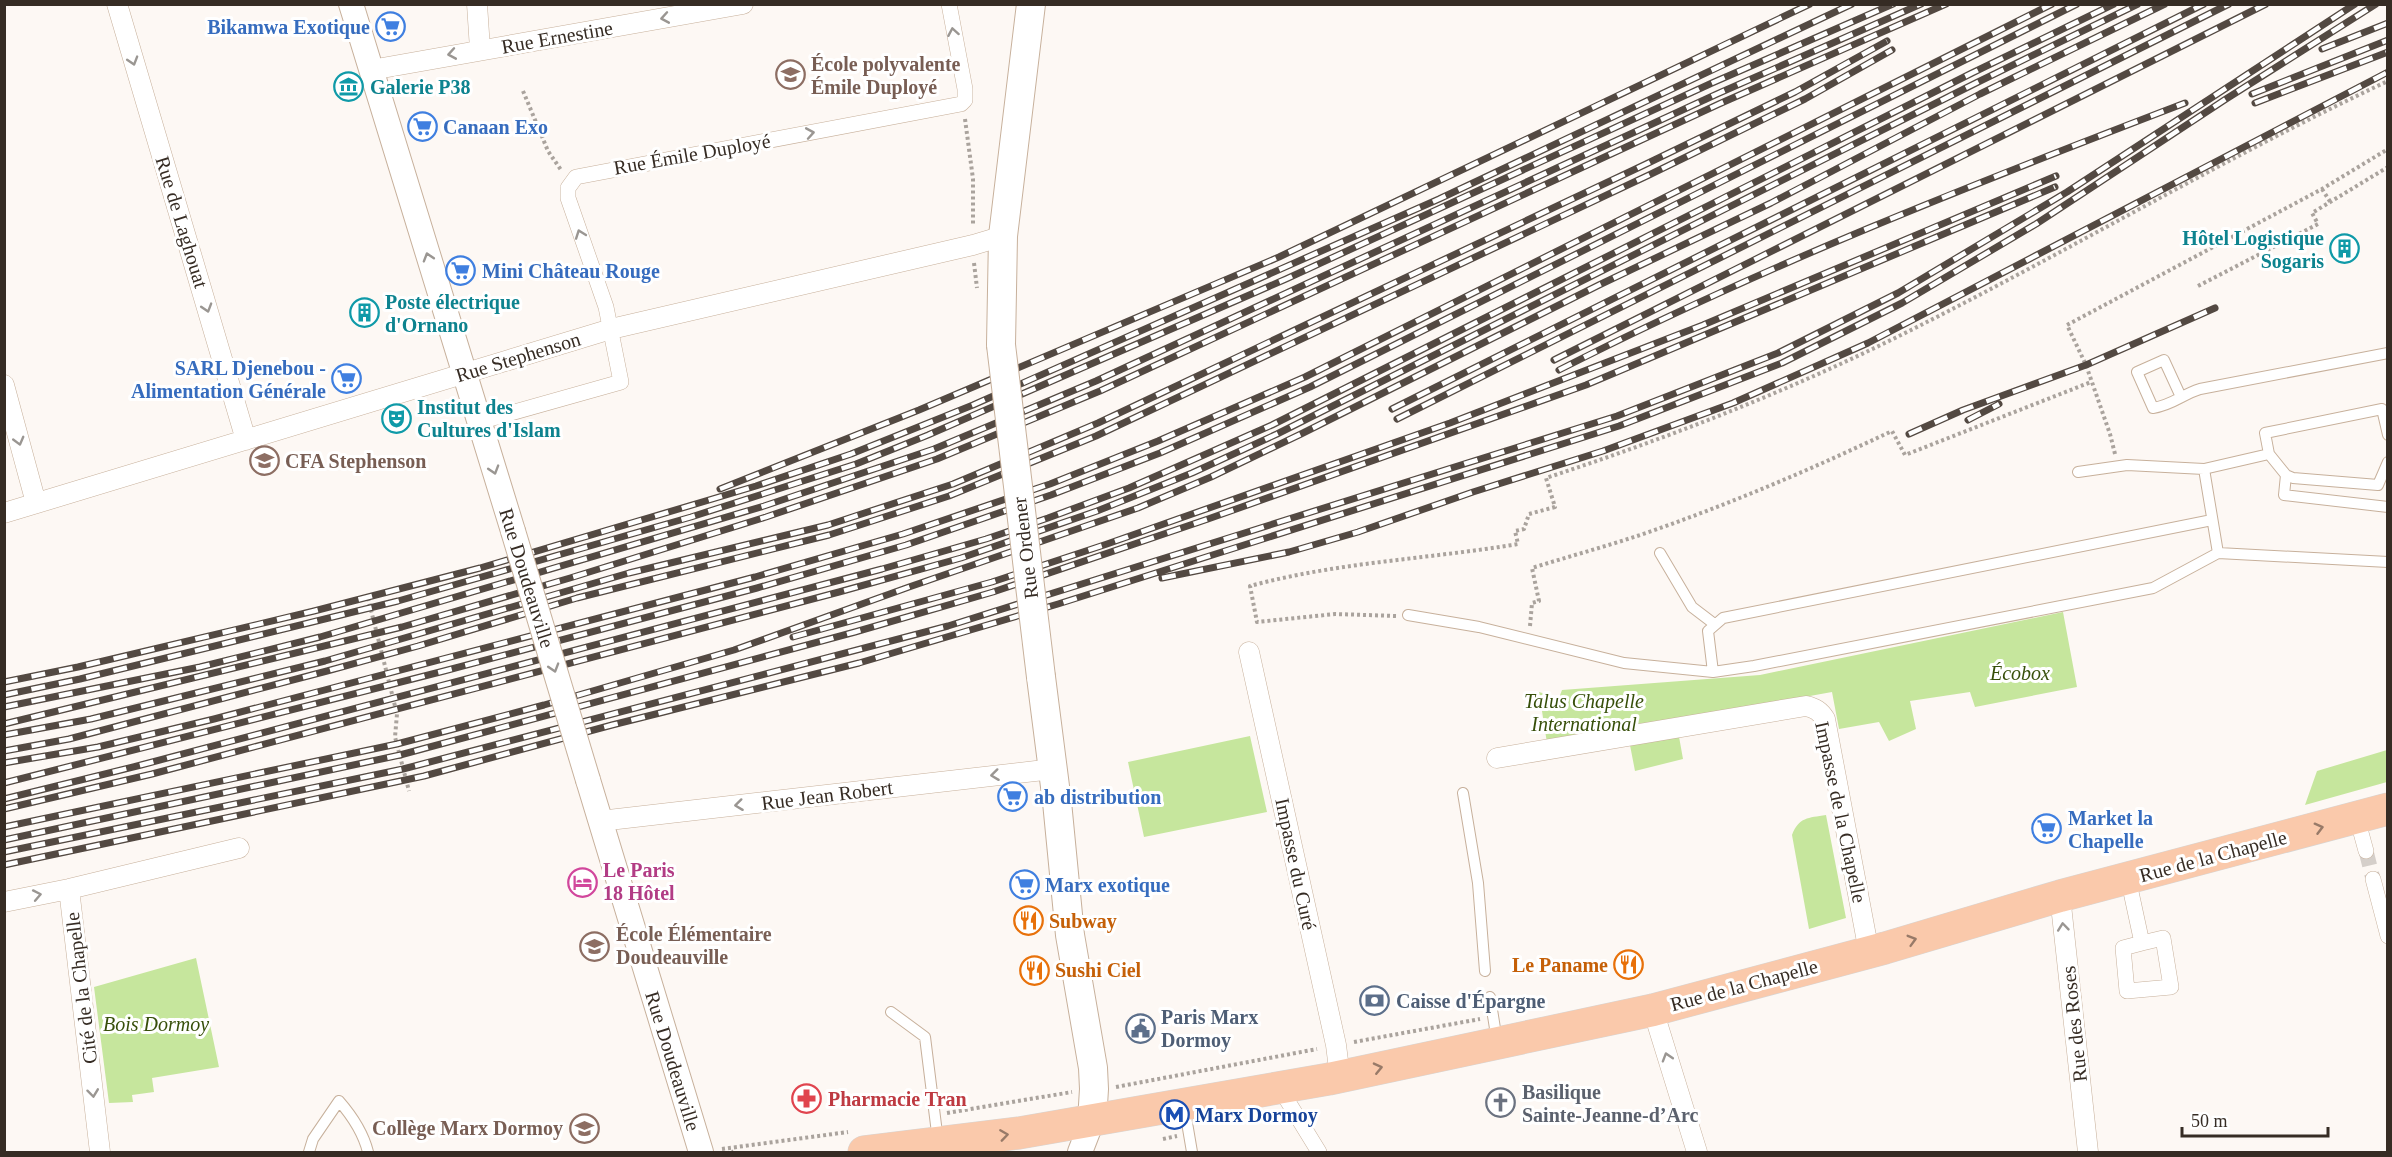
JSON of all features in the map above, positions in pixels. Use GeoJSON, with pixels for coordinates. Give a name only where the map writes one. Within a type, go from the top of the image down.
{"type":"FeatureCollection","features":[{"type":"Feature","properties":{"kind":"main road","name":"Rue Ordener"},"geometry":{"type":"LineString","coordinates":[[1031,4],[1003,236],[1001,345],[1053,769],[1070,934],[1093,1068],[1092,1121]]}},
{"type":"Feature","properties":{"kind":"main road","name":"Rue de la Chapelle"},"geometry":{"type":"LineString","coordinates":[[864,1152],[1092,1121],[1340,1077],[1495,1029],[1653,1010],[1869,952],[2060,896],[2388,809]]}},
{"type":"Feature","properties":{"kind":"street","name":"Rue de Laghouat"},"geometry":{"type":"LineString","coordinates":[[117,4],[246,440]]}},
{"type":"Feature","properties":{"kind":"street","name":"Rue Doudeauville"},"geometry":{"type":"LineString","coordinates":[[351,4],[701,1152]]}},
{"type":"Feature","properties":{"kind":"street"},"geometry":{"type":"LineString","coordinates":[[477,4],[480,49]]}},
{"type":"Feature","properties":{"kind":"street","name":"Rue Ernestine"},"geometry":{"type":"LineString","coordinates":[[371,70],[743,4]]}},
{"type":"Feature","properties":{"kind":"street"},"geometry":{"type":"LineString","coordinates":[[949,4],[965,100]]}},
{"type":"Feature","properties":{"kind":"street","name":"Rue Émile Duployé"},"geometry":{"type":"LineString","coordinates":[[570,183],[584,174],[942,108],[961,104],[965,100]]}},
{"type":"Feature","properties":{"kind":"street"},"geometry":{"type":"LineString","coordinates":[[479,422],[621,382],[606,307],[568,198],[570,183]]}},
{"type":"Feature","properties":{"kind":"street","name":"Rue Stephenson"},"geometry":{"type":"LineString","coordinates":[[4,513],[611,329],[973,245],[1003,236]]}},
{"type":"Feature","properties":{"kind":"street"},"geometry":{"type":"LineString","coordinates":[[4,385],[36,503]]}},
{"type":"Feature","properties":{"kind":"street","name":"Impasse du Curé"},"geometry":{"type":"LineString","coordinates":[[1249,652],[1336,1045],[1340,1077]]}},
{"type":"Feature","properties":{"kind":"street","name":"Impasse de la Chapelle"},"geometry":{"type":"LineString","coordinates":[[1497,758],[1630,734],[1806,706],[1812,707],[1825,719],[1869,952]]}},
{"type":"Feature","properties":{"kind":"street","name":"Rue Jean Robert"},"geometry":{"type":"LineString","coordinates":[[600,821],[1053,769]]}},
{"type":"Feature","properties":{"kind":"street"},"geometry":{"type":"LineString","coordinates":[[2357,818],[2366,851]]}},
{"type":"Feature","properties":{"kind":"street","name":"Cité de la Chapelle"},"geometry":{"type":"LineString","coordinates":[[100,1152],[69,889],[238,848]]}},
{"type":"Feature","properties":{"kind":"street"},"geometry":{"type":"LineString","coordinates":[[2128,878],[2142,943]]}},
{"type":"Feature","properties":{"kind":"street"},"geometry":{"type":"LineString","coordinates":[[2373,879],[2388,936]]}},
{"type":"Feature","properties":{"kind":"street"},"geometry":{"type":"LineString","coordinates":[[4,902],[69,889]]}},
{"type":"Feature","properties":{"kind":"street","name":"Rue des Roses"},"geometry":{"type":"LineString","coordinates":[[2060,896],[2088,1152]]}},
{"type":"Feature","properties":{"kind":"street"},"geometry":{"type":"LineString","coordinates":[[1653,1010],[1697,1152]]}},
{"type":"Feature","properties":{"kind":"street"},"geometry":{"type":"LineString","coordinates":[[1279,1087],[1319,1152]]}},
{"type":"Feature","properties":{"kind":"street"},"geometry":{"type":"LineString","coordinates":[[1080,1152],[1092,1121]]}},
{"type":"Feature","properties":{"kind":"lane"},"geometry":{"type":"LineString","coordinates":[[2181,398],[2164,360],[2137,372],[2153,408],[2169,405],[2199,389],[2388,353]]}},
{"type":"Feature","properties":{"kind":"lane"},"geometry":{"type":"LineString","coordinates":[[2388,435],[2382,409],[2265,433],[2269,454],[2286,475],[2293,478],[2378,485],[2388,462]]}},
{"type":"Feature","properties":{"kind":"lane"},"geometry":{"type":"LineString","coordinates":[[2078,472],[2117,466],[2204,469],[2269,454]]}},
{"type":"Feature","properties":{"kind":"lane"},"geometry":{"type":"LineString","coordinates":[[2204,469],[2218,553]]}},
{"type":"Feature","properties":{"kind":"lane"},"geometry":{"type":"LineString","coordinates":[[2286,475],[2284,495],[2388,507]]}},
{"type":"Feature","properties":{"kind":"lane"},"geometry":{"type":"LineString","coordinates":[[1713,672],[1708,631],[1713,623],[1723,618],[2212,520]]}},
{"type":"Feature","properties":{"kind":"lane"},"geometry":{"type":"LineString","coordinates":[[1660,553],[1692,608],[1713,623]]}},
{"type":"Feature","properties":{"kind":"lane"},"geometry":{"type":"LineString","coordinates":[[1408,615],[1479,627],[1624,663],[1713,672],[2154,588],[2218,553],[2388,562]]}},
{"type":"Feature","properties":{"kind":"lane"},"geometry":{"type":"LineString","coordinates":[[1463,793],[1478,883],[1485,971]]}},
{"type":"Feature","properties":{"kind":"lane"},"geometry":{"type":"LineString","coordinates":[[1490,997],[1495,1029]]}},
{"type":"Feature","properties":{"kind":"lane"},"geometry":{"type":"LineString","coordinates":[[891,1012],[924,1037],[938,1143]]}},
{"type":"Feature","properties":{"kind":"lane"},"geometry":{"type":"LineString","coordinates":[[309,1152],[313,1139],[339,1101],[353,1116],[368,1152]]}},
{"type":"Feature","properties":{"kind":"lane"},"geometry":{"type":"LineString","coordinates":[[1184,1104],[1192,1152]]}},
{"type":"Feature","properties":{"kind":"path"},"geometry":{"type":"LineString","coordinates":[[1408,615],[1383,617],[1335,614],[1257,622],[1250,586],[1329,569],[1468,553],[1518,544],[1515,531],[1524,529],[1529,514],[1556,507],[1546,478],[1695,426],[1821,373],[1919,327],[2292,129],[2388,81]]}},
{"type":"Feature","properties":{"kind":"path"},"geometry":{"type":"LineString","coordinates":[[523,91],[548,151],[570,183]]}},
{"type":"Feature","properties":{"kind":"path"},"geometry":{"type":"LineString","coordinates":[[965,100],[974,234]]}},
{"type":"Feature","properties":{"kind":"path"},"geometry":{"type":"LineString","coordinates":[[2117,466],[2110,434],[2067,325],[2322,189],[2388,149]]}},
{"type":"Feature","properties":{"kind":"path"},"geometry":{"type":"LineString","coordinates":[[2198,286],[2318,224],[2312,213],[2388,167]]}},
{"type":"Feature","properties":{"kind":"path"},"geometry":{"type":"LineString","coordinates":[[2322,189],[2331,203]]}},
{"type":"Feature","properties":{"kind":"path"},"geometry":{"type":"LineString","coordinates":[[1527,639],[1532,603],[1539,601],[1532,568],[1645,533],[1746,496],[1892,431],[1905,455],[2091,382]]}},
{"type":"Feature","properties":{"kind":"path"},"geometry":{"type":"LineString","coordinates":[[368,598],[397,714],[395,737],[409,791]]}},
{"type":"Feature","properties":{"kind":"path"},"geometry":{"type":"LineString","coordinates":[[1094,1089],[1131,1085],[1336,1045],[1495,1029]]}},
{"type":"Feature","properties":{"kind":"green space","name":"Talus Chapelle International"},"geometry":{"type":"Polygon","coordinates":[[[2063,612],[2077,687],[1975,707],[1970,692],[1910,701],[1916,729],[1889,741],[1879,722],[1839,729],[1832,692],[1547,743],[1539,692],[1559,698],[1562,690],[1760,675],[2063,612]]]}},
{"type":"Feature","properties":{"kind":"green space"},"geometry":{"type":"Polygon","coordinates":[[[1678,731],[1683,759],[1635,771],[1629,740],[1678,731]]]}},
{"type":"Feature","properties":{"kind":"green space"},"geometry":{"type":"Polygon","coordinates":[[[1250,736],[1267,812],[1144,837],[1128,762],[1250,736]]]}},
{"type":"Feature","properties":{"kind":"green space"},"geometry":{"type":"Polygon","coordinates":[[[2387,750],[2387,782],[2305,805],[2317,771],[2387,750]]]}},
{"type":"Feature","properties":{"kind":"green space"},"geometry":{"type":"Polygon","coordinates":[[[1826,815],[1846,918],[1809,929],[1792,835],[1801,822],[1826,815]]]}},
{"type":"Feature","properties":{"kind":"green space","name":"Bois Dormoy"},"geometry":{"type":"Polygon","coordinates":[[[196,958],[219,1067],[152,1078],[154,1092],[132,1095],[133,1102],[109,1103],[94,987],[196,958]]]}},
{"type":"Feature","properties":{"kind":"tunnel"},"geometry":{"type":"LineString","coordinates":[[2366,851],[2373,879]]}},
{"type":"Feature","properties":{"kind":"railway"},"geometry":{"type":"LineString","coordinates":[[720,489],[919,410],[1279,257],[1810,4]]}},
{"type":"Feature","properties":{"kind":"railway"},"geometry":{"type":"LineString","coordinates":[[4,682],[78,667],[314,611],[480,568],[756,486],[851,454],[973,405],[1439,199],[1852,4]]}},
{"type":"Feature","properties":{"kind":"railway"},"geometry":{"type":"LineString","coordinates":[[4,695],[80,679],[398,601],[691,517],[856,464],[928,435],[1286,279],[1712,83],[1893,4]]}},
{"type":"Feature","properties":{"kind":"railway"},"geometry":{"type":"LineString","coordinates":[[4,707],[200,667],[320,637],[764,506],[934,449],[1096,381],[1717,94],[1921,4]]}},
{"type":"Feature","properties":{"kind":"railway"},"geometry":{"type":"LineString","coordinates":[[4,724],[402,627],[766,517],[937,459],[1100,391],[1719,104],[1946,4]]}},
{"type":"Feature","properties":{"kind":"railway"},"geometry":{"type":"LineString","coordinates":[[4,763],[98,747],[214,719],[755,577],[903,534],[1050,484],[1158,441],[1305,377],[2052,4]]}},
{"type":"Feature","properties":{"kind":"railway"},"geometry":{"type":"LineString","coordinates":[[4,783],[444,671],[757,588],[906,545],[1051,495],[1160,453],[1310,387],[2077,4]]}},
{"type":"Feature","properties":{"kind":"railway"},"geometry":{"type":"LineString","coordinates":[[4,799],[141,765],[882,569],[986,539],[1129,488],[1272,425],[2114,4]]}},
{"type":"Feature","properties":{"kind":"railway"},"geometry":{"type":"LineString","coordinates":[[4,809],[152,774],[839,592],[961,558],[1097,511],[1192,473],[1277,434],[2138,4]]}},
{"type":"Feature","properties":{"kind":"railway"},"geometry":{"type":"LineString","coordinates":[[4,827],[397,744],[544,705],[734,650],[1138,508],[1211,477],[1301,434],[1599,285],[1771,203],[1980,94],[2165,4]]}},
{"type":"Feature","properties":{"kind":"railway"},"geometry":{"type":"LineString","coordinates":[[1392,409],[2204,4]]}},
{"type":"Feature","properties":{"kind":"railway"},"geometry":{"type":"LineString","coordinates":[[1397,419],[2229,4]]}},
{"type":"Feature","properties":{"kind":"railway"},"geometry":{"type":"LineString","coordinates":[[1554,360],[2266,4]]}},
{"type":"Feature","properties":{"kind":"railway"},"geometry":{"type":"LineString","coordinates":[[4,852],[403,769],[948,626],[1617,416],[1778,353],[1898,293],[2067,192],[2355,4]]}},
{"type":"Feature","properties":{"kind":"railway"},"geometry":{"type":"LineString","coordinates":[[4,865],[424,776],[612,725],[859,663],[1058,604],[1619,426],[1782,363],[1902,303],[2036,224],[2376,4]]}},
{"type":"Feature","properties":{"kind":"railway"},"geometry":{"type":"LineString","coordinates":[[2322,49],[2388,23]]}},
{"type":"Feature","properties":{"kind":"railway"},"geometry":{"type":"LineString","coordinates":[[2252,94],[2388,40]]}},
{"type":"Feature","properties":{"kind":"railway"},"geometry":{"type":"LineString","coordinates":[[4,735],[91,719],[325,661],[629,573],[828,525],[953,484],[1098,423],[1644,165],[1795,92],[1887,41]]}},
{"type":"Feature","properties":{"kind":"railway"},"geometry":{"type":"LineString","coordinates":[[4,751],[69,739],[327,671],[577,598],[829,535],[949,496],[1096,436],[1649,175],[1805,99],[1892,50]]}},
{"type":"Feature","properties":{"kind":"railway"},"geometry":{"type":"LineString","coordinates":[[2255,103],[2388,52]]}},
{"type":"Feature","properties":{"kind":"railway"},"geometry":{"type":"LineString","coordinates":[[1162,578],[1289,552],[1358,532],[1473,492],[1603,451],[1733,403],[1868,343],[2388,72]]}},
{"type":"Feature","properties":{"kind":"railway"},"geometry":{"type":"LineString","coordinates":[[1559,370],[1712,296],[1868,228],[2185,103]]}},
{"type":"Feature","properties":{"kind":"railway"},"geometry":{"type":"LineString","coordinates":[[793,637],[992,582],[1107,544],[1450,423],[1703,325],[2056,176]]}},
{"type":"Feature","properties":{"kind":"railway"},"geometry":{"type":"LineString","coordinates":[[4,840],[400,755],[855,632],[993,592],[1208,519],[1586,385],[2055,187]]}},
{"type":"Feature","properties":{"kind":"railway"},"geometry":{"type":"LineString","coordinates":[[1909,434],[1963,410],[2086,365],[2215,308]]}},
{"type":"Feature","properties":{"kind":"railway"},"geometry":{"type":"LineString","coordinates":[[1968,420],[1999,404]]}},
{"type":"Feature","properties":{"kind":"place","name":"Bikamwa Exotique"},"geometry":{"type":"Point","coordinates":[391,27]}},
{"type":"Feature","properties":{"kind":"place","name":"École polyvalente Émile Duployé"},"geometry":{"type":"Point","coordinates":[790,75]}},
{"type":"Feature","properties":{"kind":"place","name":"Galerie P38"},"geometry":{"type":"Point","coordinates":[349,87]}},
{"type":"Feature","properties":{"kind":"place","name":"Canaan Exo"},"geometry":{"type":"Point","coordinates":[422,127]}},
{"type":"Feature","properties":{"kind":"place","name":"Hôtel Logistique Sogaris"},"geometry":{"type":"Point","coordinates":[2345,249]}},
{"type":"Feature","properties":{"kind":"place","name":"Mini Château Rouge"},"geometry":{"type":"Point","coordinates":[461,271]}},
{"type":"Feature","properties":{"kind":"place","name":"Poste électrique d'Ornano"},"geometry":{"type":"Point","coordinates":[364,313]}},
{"type":"Feature","properties":{"kind":"place","name":"SARL Djenebou - Alimentation Générale"},"geometry":{"type":"Point","coordinates":[347,379]}},
{"type":"Feature","properties":{"kind":"place","name":"Institut des Cultures d'Islam"},"geometry":{"type":"Point","coordinates":[396,419]}},
{"type":"Feature","properties":{"kind":"place","name":"CFA Stephenson"},"geometry":{"type":"Point","coordinates":[264,461]}},
{"type":"Feature","properties":{"kind":"place","name":"ab distribution"},"geometry":{"type":"Point","coordinates":[1013,797]}},
{"type":"Feature","properties":{"kind":"place","name":"Market la Chapelle"},"geometry":{"type":"Point","coordinates":[2047,829]}},
{"type":"Feature","properties":{"kind":"place","name":"Le Paris 18 Hôtel"},"geometry":{"type":"Point","coordinates":[582,882]}},
{"type":"Feature","properties":{"kind":"place","name":"Marx exotique"},"geometry":{"type":"Point","coordinates":[1024,885]}},
{"type":"Feature","properties":{"kind":"place","name":"Subway"},"geometry":{"type":"Point","coordinates":[1028,921]}},
{"type":"Feature","properties":{"kind":"place","name":"École Élémentaire Doudeauville"},"geometry":{"type":"Point","coordinates":[595,946]}},
{"type":"Feature","properties":{"kind":"place","name":"Le Paname"},"geometry":{"type":"Point","coordinates":[1629,965]}},
{"type":"Feature","properties":{"kind":"place","name":"Sushi Ciel"},"geometry":{"type":"Point","coordinates":[1034,970]}},
{"type":"Feature","properties":{"kind":"place","name":"Caisse d'Épargne"},"geometry":{"type":"Point","coordinates":[1375,1001]}},
{"type":"Feature","properties":{"kind":"place","name":"Paris Marx Dormoy"},"geometry":{"type":"Point","coordinates":[1140,1028]}},
{"type":"Feature","properties":{"kind":"place","name":"Pharmacie Tran"},"geometry":{"type":"Point","coordinates":[807,1099]}},
{"type":"Feature","properties":{"kind":"place","name":"Basilique Sainte-Jeanne-d’Arc"},"geometry":{"type":"Point","coordinates":[1501,1103]}},
{"type":"Feature","properties":{"kind":"place","name":"Marx Dormoy"},"geometry":{"type":"Point","coordinates":[1174,1115]}},
{"type":"Feature","properties":{"kind":"place","name":"Collège Marx Dormoy"},"geometry":{"type":"Point","coordinates":[584,1128]}},
{"type":"Feature","properties":{"kind":"park label","name":"Écobox"},"geometry":{"type":"Point","coordinates":[2020,673]}}]}
